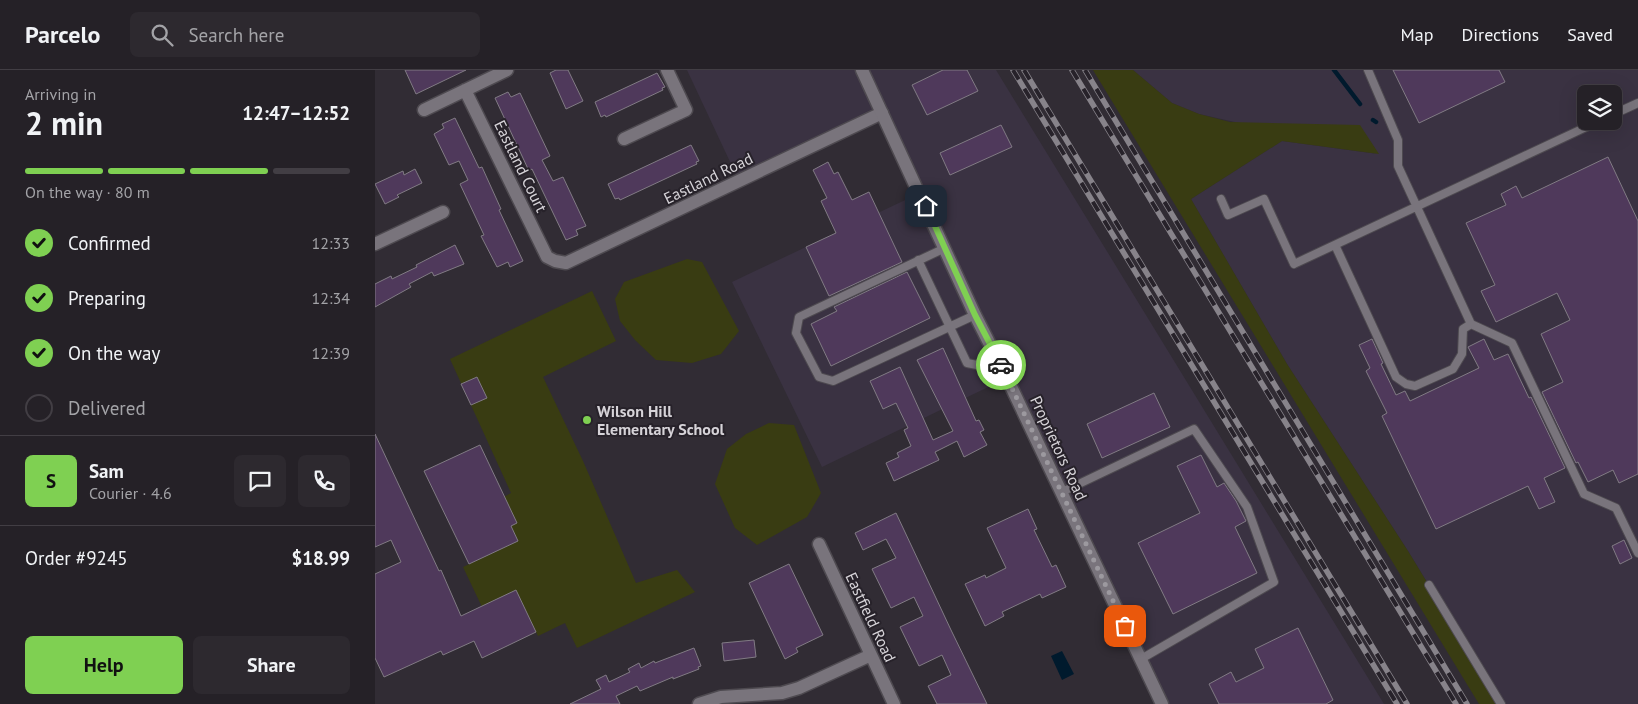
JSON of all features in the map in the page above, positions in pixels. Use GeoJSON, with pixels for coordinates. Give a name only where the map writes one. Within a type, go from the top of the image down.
{"type":"FeatureCollection","features":[{"type":"Feature","properties":{"kind":"street"},"geometry":{"type":"LineString","coordinates":[[424,110],[507,70]]}},
{"type":"Feature","properties":{"kind":"street"},"geometry":{"type":"LineString","coordinates":[[624,139],[686,110],[667,70]]}},
{"type":"Feature","properties":{"kind":"street","name":"Proprietors Road"},"geometry":{"type":"LineString","coordinates":[[862,70],[975,315],[1062,492],[1162,704]]}},
{"type":"Feature","properties":{"kind":"street","name":"Eastland Court"},"geometry":{"type":"LineString","coordinates":[[465,90],[547,257]]}},
{"type":"Feature","properties":{"kind":"street","name":"Eastland Road"},"geometry":{"type":"LineString","coordinates":[[547,257],[555,261],[567,263],[581,257],[882,113]]}},
{"type":"Feature","properties":{"kind":"street"},"geometry":{"type":"LineString","coordinates":[[375,244],[443,212]]}},
{"type":"Feature","properties":{"kind":"street","name":"Eastfield Road"},"geometry":{"type":"LineString","coordinates":[[819,544],[894,704]]}},
{"type":"Feature","properties":{"kind":"street"},"geometry":{"type":"LineString","coordinates":[[699,704],[721,697],[782,693],[799,688],[871,655]]}},
{"type":"Feature","properties":{"kind":"lane"},"geometry":{"type":"LineString","coordinates":[[1368,70],[1398,140],[1398,166],[1471,324],[1512,343],[1584,494],[1616,508],[1638,553]]}},
{"type":"Feature","properties":{"kind":"lane"},"geometry":{"type":"LineString","coordinates":[[1622,110],[1638,103]]}},
{"type":"Feature","properties":{"kind":"lane"},"geometry":{"type":"LineString","coordinates":[[1221,199],[1228,215],[1264,199],[1294,264],[1580,130]]}},
{"type":"Feature","properties":{"kind":"lane"},"geometry":{"type":"LineString","coordinates":[[1335,245],[1396,377],[1406,384],[1415,386],[1453,369],[1463,354],[1463,329],[1471,324]]}},
{"type":"Feature","properties":{"kind":"lane"},"geometry":{"type":"LineString","coordinates":[[945,248],[799,317],[796,333],[819,378],[833,381],[975,315]]}},
{"type":"Feature","properties":{"kind":"lane"},"geometry":{"type":"LineString","coordinates":[[918,260],[967,363],[977,365],[995,354]]}},
{"type":"Feature","properties":{"kind":"lane"},"geometry":{"type":"LineString","coordinates":[[1062,492],[1194,429],[1247,507],[1274,582],[1141,660]]}},
{"type":"Feature","properties":{"kind":"lane"},"geometry":{"type":"LineString","coordinates":[[1429,585],[1501,704]]}},
{"type":"Feature","properties":{"kind":"shaded area"},"geometry":{"type":"Polygon","coordinates":[[[687,70],[996,70],[1384,704],[1162,704],[1007,378],[822,467],[732,282],[920,193],[882,113],[739,181],[687,70]]]}},
{"type":"Feature","properties":{"kind":"shaded area"},"geometry":{"type":"Polygon","coordinates":[[[1133,70],[1638,70],[1638,704],[1501,704],[1408,551],[1287,364],[1191,199],[1282,141],[1378,154],[1199,114],[1172,103],[1133,70]]]}},
{"type":"Feature","properties":{"kind":"green space"},"geometry":{"type":"Polygon","coordinates":[[[1093,70],[1133,70],[1172,103],[1199,114],[1230,122],[1360,125],[1379,154],[1282,141],[1191,199],[1287,364],[1408,551],[1501,704],[1479,704],[1093,70]]]}},
{"type":"Feature","properties":{"kind":"green space"},"geometry":{"type":"Polygon","coordinates":[[[687,259],[702,262],[739,331],[721,354],[692,363],[656,360],[635,340],[620,321],[615,299],[624,282],[687,259]]]}},
{"type":"Feature","properties":{"kind":"green space"},"geometry":{"type":"Polygon","coordinates":[[[592,291],[616,341],[543,377],[583,461],[636,583],[677,570],[695,592],[577,648],[565,623],[538,636],[516,591],[482,607],[463,567],[518,541],[511,526],[516,523],[504,497],[511,493],[450,359],[592,291]]]}},
{"type":"Feature","properties":{"kind":"green space"},"geometry":{"type":"Polygon","coordinates":[[[769,423],[794,425],[821,493],[807,517],[757,545],[735,528],[715,484],[727,449],[746,434],[769,423]]]}},
{"type":"Feature","properties":{"kind":"water"},"geometry":{"type":"Polygon","coordinates":[[[1062,651],[1074,674],[1062,680],[1051,656],[1062,651]]]}},
{"type":"Feature","properties":{"kind":"building"},"geometry":{"type":"Polygon","coordinates":[[[405,70],[466,70],[416,94],[405,70]]]}},
{"type":"Feature","properties":{"kind":"building"},"geometry":{"type":"Polygon","coordinates":[[[556,70],[568,70],[583,101],[566,109],[550,73],[556,70]]]}},
{"type":"Feature","properties":{"kind":"building"},"geometry":{"type":"Polygon","coordinates":[[[943,70],[967,70],[978,91],[927,115],[912,85],[943,70]]]}},
{"type":"Feature","properties":{"kind":"building"},"geometry":{"type":"Polygon","coordinates":[[[1393,70],[1499,70],[1505,82],[1419,123],[1393,70]]]}},
{"type":"Feature","properties":{"kind":"building"},"geometry":{"type":"Polygon","coordinates":[[[657,73],[665,87],[662,88],[663,90],[606,117],[605,115],[601,117],[595,102],[657,73]]]}},
{"type":"Feature","properties":{"kind":"building"},"geometry":{"type":"Polygon","coordinates":[[[508,92],[511,97],[520,93],[550,156],[542,160],[553,181],[563,177],[586,226],[576,230],[578,235],[566,240],[532,169],[529,171],[495,98],[508,92]]]}},
{"type":"Feature","properties":{"kind":"building"},"geometry":{"type":"Polygon","coordinates":[[[455,118],[479,168],[482,167],[501,209],[499,210],[523,261],[510,267],[508,262],[497,267],[481,236],[484,235],[460,184],[468,180],[459,161],[449,165],[434,134],[444,128],[442,124],[455,118]]]}},
{"type":"Feature","properties":{"kind":"building"},"geometry":{"type":"Polygon","coordinates":[[[1001,125],[1012,147],[950,175],[940,153],[1001,125]]]}},
{"type":"Feature","properties":{"kind":"building"},"geometry":{"type":"Polygon","coordinates":[[[691,145],[699,161],[696,162],[697,164],[620,200],[619,198],[615,199],[608,184],[691,145]]]}},
{"type":"Feature","properties":{"kind":"building"},"geometry":{"type":"Polygon","coordinates":[[[1608,157],[1638,221],[1638,474],[1619,483],[1613,470],[1588,482],[1578,462],[1576,463],[1542,392],[1563,382],[1541,334],[1570,320],[1557,293],[1496,322],[1481,291],[1495,285],[1466,223],[1506,205],[1501,194],[1516,186],[1522,198],[1608,157]]]}},
{"type":"Feature","properties":{"kind":"building"},"geometry":{"type":"Polygon","coordinates":[[[828,162],[834,174],[838,172],[852,200],[869,192],[902,262],[829,296],[806,247],[836,233],[821,201],[827,198],[813,170],[828,162]]]}},
{"type":"Feature","properties":{"kind":"building"},"geometry":{"type":"Polygon","coordinates":[[[415,169],[422,183],[397,195],[399,197],[385,204],[375,184],[403,171],[404,175],[415,169]]]}},
{"type":"Feature","properties":{"kind":"building"},"geometry":{"type":"Polygon","coordinates":[[[455,245],[464,264],[434,276],[432,272],[409,284],[411,287],[375,307],[375,284],[391,276],[392,279],[417,267],[416,265],[455,245]]]}},
{"type":"Feature","properties":{"kind":"building"},"geometry":{"type":"Polygon","coordinates":[[[907,272],[930,318],[831,366],[811,324],[837,311],[834,307],[907,272]]]}},
{"type":"Feature","properties":{"kind":"building"},"geometry":{"type":"Polygon","coordinates":[[[1372,339],[1383,363],[1381,364],[1396,395],[1405,391],[1410,401],[1479,368],[1468,347],[1484,339],[1494,360],[1508,354],[1565,468],[1544,478],[1555,502],[1539,509],[1528,486],[1436,529],[1382,416],[1387,413],[1366,371],[1370,368],[1359,345],[1372,339]]]}},
{"type":"Feature","properties":{"kind":"building"},"geometry":{"type":"Polygon","coordinates":[[[943,348],[976,421],[979,420],[984,430],[980,432],[987,445],[964,457],[957,441],[935,452],[939,460],[894,481],[886,463],[899,457],[897,453],[911,446],[904,430],[908,428],[896,403],[883,409],[870,381],[900,367],[933,440],[953,431],[917,360],[943,348]]]}},
{"type":"Feature","properties":{"kind":"building"},"geometry":{"type":"Polygon","coordinates":[[[477,377],[487,398],[471,405],[461,384],[477,377]]]}},
{"type":"Feature","properties":{"kind":"building"},"geometry":{"type":"Polygon","coordinates":[[[1154,393],[1170,427],[1102,458],[1087,424],[1154,393]]]}},
{"type":"Feature","properties":{"kind":"building"},"geometry":{"type":"Polygon","coordinates":[[[375,434],[439,571],[441,570],[461,616],[516,590],[536,632],[482,658],[474,641],[443,655],[441,651],[384,677],[375,658],[375,574],[401,562],[391,540],[375,547],[375,434]]]}},
{"type":"Feature","properties":{"kind":"building"},"geometry":{"type":"Polygon","coordinates":[[[480,445],[517,523],[511,526],[518,541],[469,564],[424,471],[480,445]]]}},
{"type":"Feature","properties":{"kind":"building"},"geometry":{"type":"Polygon","coordinates":[[[1201,455],[1217,487],[1224,483],[1246,521],[1235,527],[1257,573],[1173,614],[1138,543],[1200,513],[1177,466],[1201,455]]]}},
{"type":"Feature","properties":{"kind":"building"},"geometry":{"type":"Polygon","coordinates":[[[1028,509],[1037,529],[1034,530],[1052,567],[1056,565],[1066,587],[1042,598],[1040,594],[1002,612],[1004,616],[985,626],[965,584],[985,575],[986,578],[1006,568],[987,528],[1028,509]]]}},
{"type":"Feature","properties":{"kind":"building"},"geometry":{"type":"Polygon","coordinates":[[[896,513],[987,704],[937,704],[928,686],[951,675],[942,655],[919,666],[900,627],[923,616],[914,597],[891,608],[872,569],[896,558],[886,539],[863,550],[855,533],[896,513]]]}},
{"type":"Feature","properties":{"kind":"building"},"geometry":{"type":"Polygon","coordinates":[[[1624,540],[1632,558],[1620,564],[1612,546],[1624,540]]]}},
{"type":"Feature","properties":{"kind":"building"},"geometry":{"type":"Polygon","coordinates":[[[789,564],[823,635],[796,648],[798,652],[785,659],[749,583],[789,564]]]}},
{"type":"Feature","properties":{"kind":"building"},"geometry":{"type":"Polygon","coordinates":[[[1298,628],[1333,700],[1326,704],[1219,704],[1209,684],[1231,672],[1236,682],[1264,668],[1255,649],[1298,628]]]}},
{"type":"Feature","properties":{"kind":"building"},"geometry":{"type":"Polygon","coordinates":[[[754,640],[756,657],[724,661],[722,643],[754,640]]]}},
{"type":"Feature","properties":{"kind":"building"},"geometry":{"type":"Polygon","coordinates":[[[694,648],[701,666],[698,667],[699,669],[673,679],[673,677],[640,691],[637,686],[616,696],[620,704],[570,704],[601,689],[596,680],[606,675],[609,682],[630,672],[628,669],[639,663],[641,668],[654,661],[655,663],[694,648]]]}},
{"type":"Feature","properties":{"kind":"waterway"},"geometry":{"type":"LineString","coordinates":[[1334,70],[1360,104]]}},
{"type":"Feature","properties":{"kind":"railway"},"geometry":{"type":"LineString","coordinates":[[1013,70],[1397,704]]}},
{"type":"Feature","properties":{"kind":"railway"},"geometry":{"type":"LineString","coordinates":[[1024,70],[1407,704]]}},
{"type":"Feature","properties":{"kind":"railway"},"geometry":{"type":"LineString","coordinates":[[1072,70],[1456,704]]}},
{"type":"Feature","properties":{"kind":"railway"},"geometry":{"type":"LineString","coordinates":[[1085,70],[1467,704]]}},
{"type":"Feature","properties":{"kind":"way so far"},"geometry":{"type":"LineString","coordinates":[[1001,365],[1125,626]]}},
{"type":"Feature","properties":{"kind":"place","name":"Wilson Hill Elementary School"},"geometry":{"type":"Point","coordinates":[587,420]}},
{"type":"Feature","properties":{"kind":"route"},"geometry":{"type":"LineString","coordinates":[[926,206],[975,315],[1001,365]]}}]}
